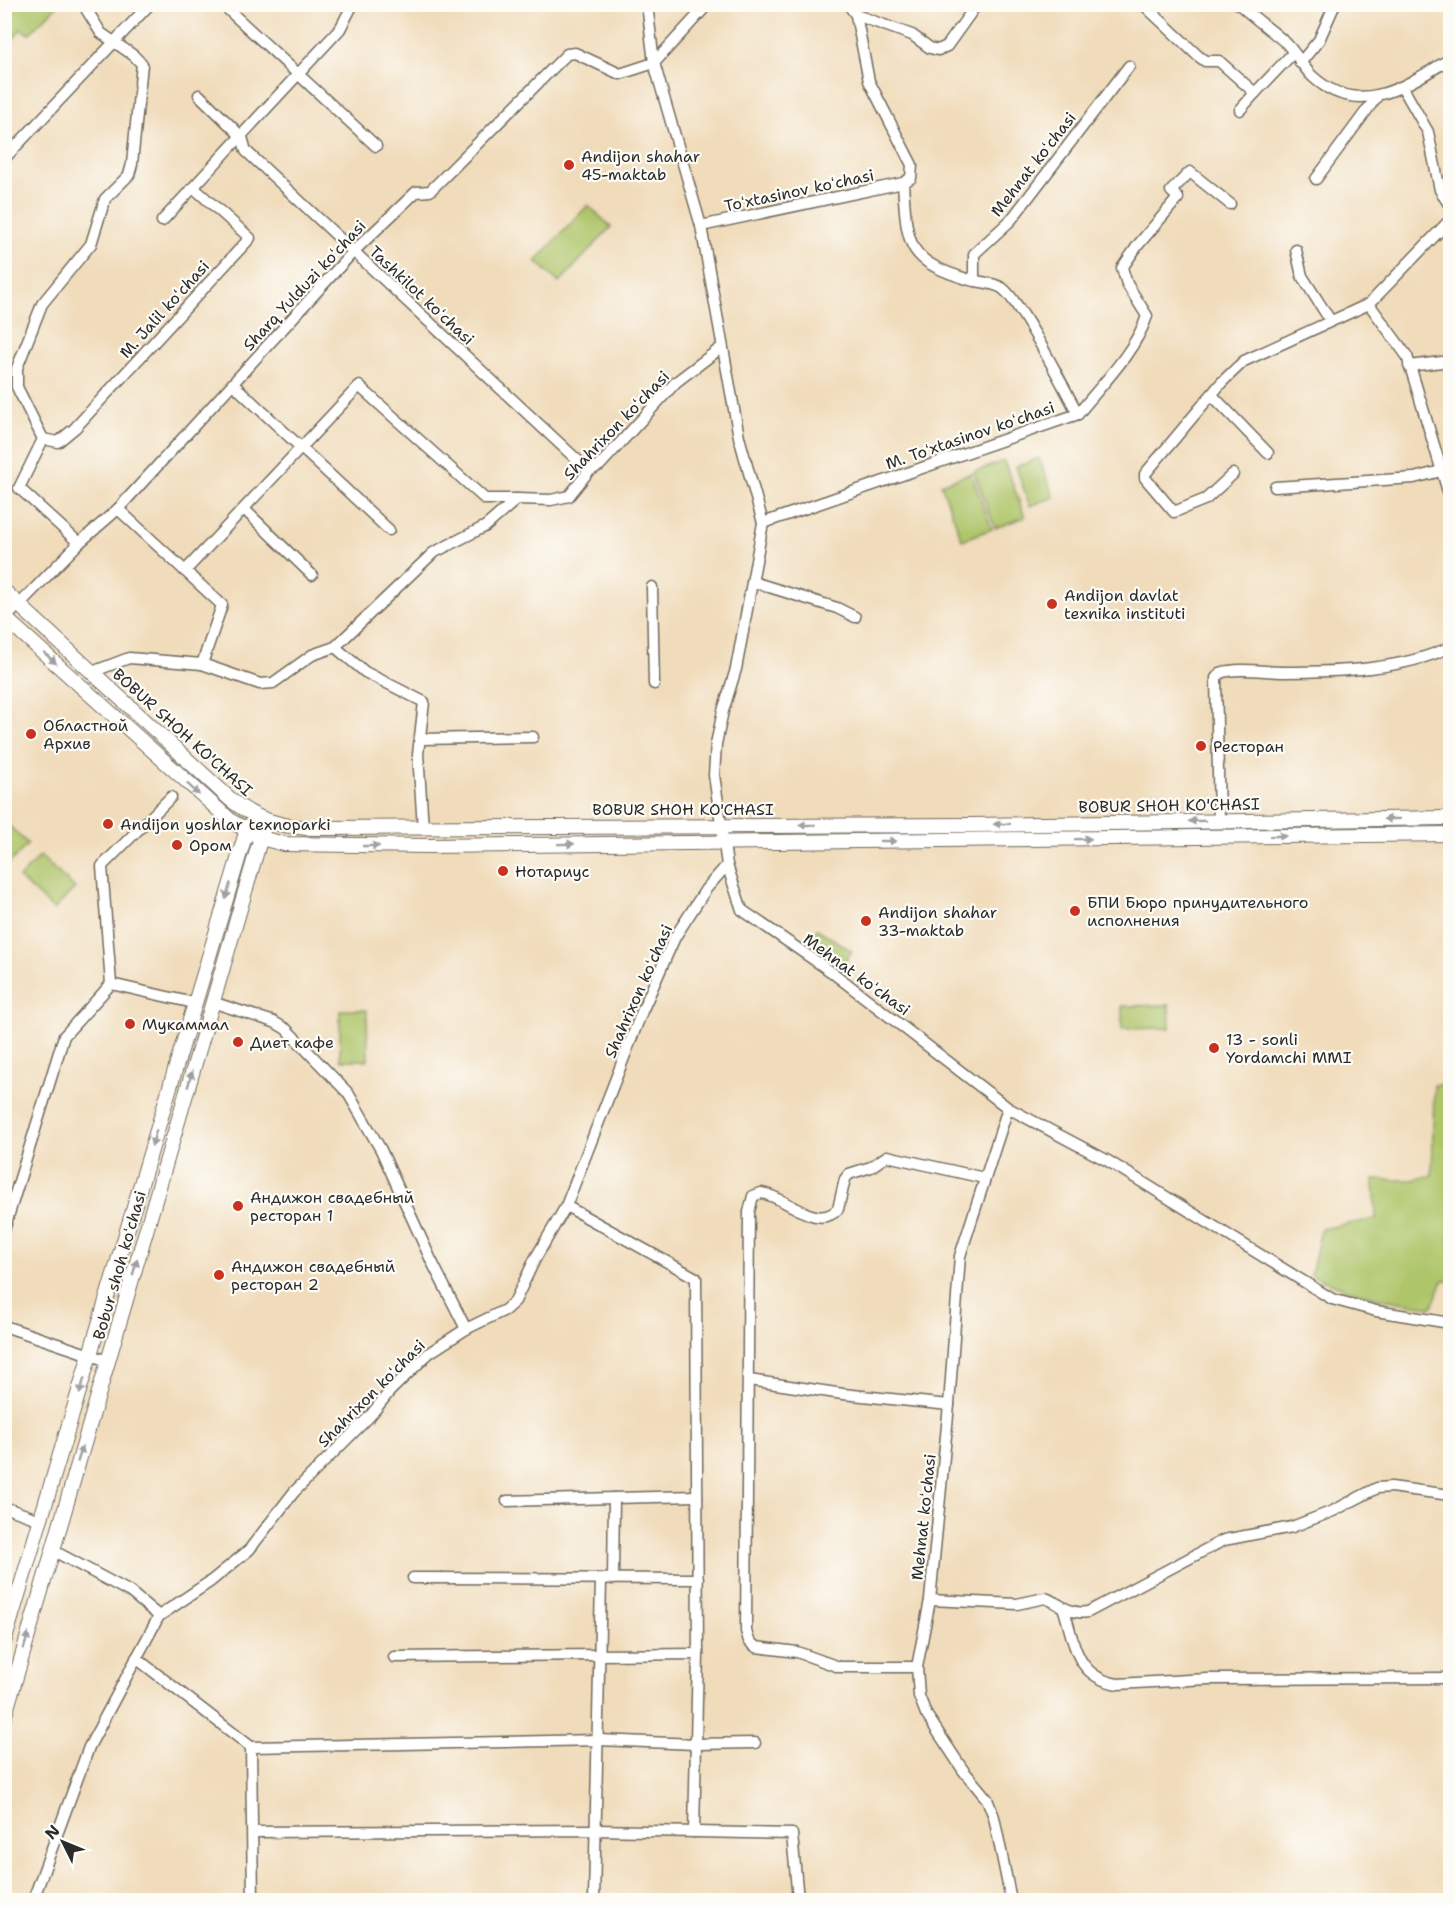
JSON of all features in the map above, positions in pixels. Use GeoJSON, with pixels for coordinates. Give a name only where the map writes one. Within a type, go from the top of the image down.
{"type":"FeatureCollection","features":[{"type":"Feature","properties":{"kind":"main road","name":"BOBUR SHOH KO'CHASI"},"geometry":{"type":"LineString","coordinates":[[4,591],[230,800],[251,815],[266,821],[314,828],[1450,818]]}},
{"type":"Feature","properties":{"kind":"main road","name":"BOBUR SHOH KO'CHASI"},"geometry":{"type":"LineString","coordinates":[[5,618],[204,799],[246,832],[261,838],[308,846],[1450,834]]}},
{"type":"Feature","properties":{"kind":"main road","name":"Bobur shoh koʻchasi"},"geometry":{"type":"LineString","coordinates":[[4,1642],[251,815]]}},
{"type":"Feature","properties":{"kind":"main road","name":"Bobur shoh koʻchasi"},"geometry":{"type":"LineString","coordinates":[[4,1718],[266,821]]}},
{"type":"Feature","properties":{"kind":"main road"},"geometry":{"type":"LineString","coordinates":[[236,866],[252,869]]}},
{"type":"Feature","properties":{"kind":"street"},"geometry":{"type":"LineString","coordinates":[[79,543],[19,488],[43,439],[17,387],[17,368],[42,304],[91,244],[105,200],[129,175],[141,64],[133,55],[101,33],[83,4]]}},
{"type":"Feature","properties":{"kind":"street"},"geometry":{"type":"LineString","coordinates":[[4,159],[150,4]]}},
{"type":"Feature","properties":{"kind":"street"},"geometry":{"type":"LineString","coordinates":[[222,4],[376,146]]}},
{"type":"Feature","properties":{"kind":"street"},"geometry":{"type":"LineString","coordinates":[[162,221],[340,29],[353,4]]}},
{"type":"Feature","properties":{"kind":"street"},"geometry":{"type":"LineString","coordinates":[[647,4],[654,63],[701,226],[739,437],[763,523],[736,669],[716,744],[714,774],[722,825]]}},
{"type":"Feature","properties":{"kind":"street"},"geometry":{"type":"LineString","coordinates":[[654,63],[708,4]]}},
{"type":"Feature","properties":{"kind":"street","name":"M. Toʻxtasinov koʻchasi"},"geometry":{"type":"LineString","coordinates":[[763,523],[1078,414],[1023,316],[1002,288],[934,267],[916,254],[906,225],[903,183],[911,178],[912,165],[868,81],[856,15],[848,4]]}},
{"type":"Feature","properties":{"kind":"street"},"geometry":{"type":"LineString","coordinates":[[856,15],[912,35],[930,48],[938,50],[947,46],[977,4]]}},
{"type":"Feature","properties":{"kind":"street"},"geometry":{"type":"LineString","coordinates":[[1143,4],[1197,55],[1205,61],[1219,61],[1255,93]]}},
{"type":"Feature","properties":{"kind":"street"},"geometry":{"type":"LineString","coordinates":[[1239,4],[1288,45],[1297,58],[1326,87],[1337,92],[1357,96],[1378,95],[1403,88],[1450,59]]}},
{"type":"Feature","properties":{"kind":"street"},"geometry":{"type":"LineString","coordinates":[[1240,110],[1255,93],[1319,40],[1335,4]]}},
{"type":"Feature","properties":{"kind":"street","name":"Sharq Yulduzi koʻchasi"},"geometry":{"type":"LineString","coordinates":[[5,618],[79,543],[118,509],[353,252],[416,192],[430,192],[570,51],[620,74],[654,63]]}},
{"type":"Feature","properties":{"kind":"street","name":"Mehnat koʻchasi"},"geometry":{"type":"LineString","coordinates":[[974,281],[976,252],[1011,220],[1129,66]]}},
{"type":"Feature","properties":{"kind":"street"},"geometry":{"type":"LineString","coordinates":[[1403,88],[1428,132],[1440,190],[1450,206]]}},
{"type":"Feature","properties":{"kind":"street","name":"Tashkilot koʻchasi"},"geometry":{"type":"LineString","coordinates":[[199,95],[242,137],[246,151],[589,471]]}},
{"type":"Feature","properties":{"kind":"street"},"geometry":{"type":"LineString","coordinates":[[1316,178],[1378,95]]}},
{"type":"Feature","properties":{"kind":"street"},"geometry":{"type":"LineString","coordinates":[[1078,414],[1118,364],[1144,325],[1147,316],[1127,284],[1122,268],[1138,245],[1178,198],[1171,191],[1190,172],[1230,204]]}},
{"type":"Feature","properties":{"kind":"street","name":"Toʻxtasinov koʻchasi"},"geometry":{"type":"LineString","coordinates":[[701,226],[903,183]]}},
{"type":"Feature","properties":{"kind":"street","name":"M. Jalil koʻchasi"},"geometry":{"type":"LineString","coordinates":[[43,439],[58,442],[75,428],[250,238],[194,188]]}},
{"type":"Feature","properties":{"kind":"street"},"geometry":{"type":"LineString","coordinates":[[1233,474],[1206,499],[1174,512],[1145,478],[1150,468],[1244,361],[1369,304],[1450,220]]}},
{"type":"Feature","properties":{"kind":"street"},"geometry":{"type":"LineString","coordinates":[[1296,250],[1302,276],[1330,320]]}},
{"type":"Feature","properties":{"kind":"street"},"geometry":{"type":"LineString","coordinates":[[1369,304],[1407,356],[1450,498]]}},
{"type":"Feature","properties":{"kind":"street","name":"Shahrixon koʻchasi"},"geometry":{"type":"LineString","coordinates":[[302,448],[359,386],[485,499],[551,500],[569,496],[589,471],[600,465],[676,382],[722,346]]}},
{"type":"Feature","properties":{"kind":"street"},"geometry":{"type":"LineString","coordinates":[[1409,366],[1450,361]]}},
{"type":"Feature","properties":{"kind":"street"},"geometry":{"type":"LineString","coordinates":[[233,384],[389,530]]}},
{"type":"Feature","properties":{"kind":"street"},"geometry":{"type":"LineString","coordinates":[[1212,395],[1268,453]]}},
{"type":"Feature","properties":{"kind":"street"},"geometry":{"type":"LineString","coordinates":[[185,571],[302,448]]}},
{"type":"Feature","properties":{"kind":"street"},"geometry":{"type":"LineString","coordinates":[[1275,487],[1414,478],[1441,471]]}},
{"type":"Feature","properties":{"kind":"street"},"geometry":{"type":"LineString","coordinates":[[92,672],[129,658],[202,664],[267,685],[312,655],[335,648],[433,553],[486,526],[517,499]]}},
{"type":"Feature","properties":{"kind":"street"},"geometry":{"type":"LineString","coordinates":[[118,509],[222,605],[202,664]]}},
{"type":"Feature","properties":{"kind":"street"},"geometry":{"type":"LineString","coordinates":[[244,509],[312,574]]}},
{"type":"Feature","properties":{"kind":"street"},"geometry":{"type":"LineString","coordinates":[[753,582],[837,608],[855,616]]}},
{"type":"Feature","properties":{"kind":"street"},"geometry":{"type":"LineString","coordinates":[[652,587],[654,684]]}},
{"type":"Feature","properties":{"kind":"street"},"geometry":{"type":"LineString","coordinates":[[1219,820],[1216,678],[1220,673],[1324,672],[1411,663],[1450,647]]}},
{"type":"Feature","properties":{"kind":"street"},"geometry":{"type":"LineString","coordinates":[[335,648],[365,672],[424,702],[418,754],[423,827]]}},
{"type":"Feature","properties":{"kind":"street"},"geometry":{"type":"LineString","coordinates":[[421,739],[533,737]]}},
{"type":"Feature","properties":{"kind":"street"},"geometry":{"type":"LineString","coordinates":[[4,1230],[64,1036],[111,984],[102,866],[171,797]]}},
{"type":"Feature","properties":{"kind":"street","name":"Mehnat koʻchasi"},"geometry":{"type":"LineString","coordinates":[[722,825],[727,865],[742,910],[747,915],[833,973],[1008,1108],[1108,1161],[1332,1299],[1376,1311],[1450,1323]]}},
{"type":"Feature","properties":{"kind":"street","name":"Shahrixon koʻchasi"},"geometry":{"type":"LineString","coordinates":[[33,1900],[89,1748],[159,1616],[211,1581],[249,1550],[294,1492],[429,1353],[466,1329],[505,1310],[515,1301],[535,1258],[566,1206],[643,1009],[675,937],[706,889],[727,865]]}},
{"type":"Feature","properties":{"kind":"street"},"geometry":{"type":"LineString","coordinates":[[111,984],[194,1003]]}},
{"type":"Feature","properties":{"kind":"street"},"geometry":{"type":"LineString","coordinates":[[212,1002],[274,1022],[286,1029],[348,1092],[381,1150],[431,1260],[466,1329]]}},
{"type":"Feature","properties":{"kind":"street","name":"Mehnat koʻchasi"},"geometry":{"type":"LineString","coordinates":[[1008,1108],[960,1256],[949,1405],[930,1600],[1017,1604],[1045,1598],[1064,1610],[1077,1614],[1088,1612],[1224,1540],[1292,1527],[1333,1511],[1377,1488],[1391,1487],[1450,1495]]}},
{"type":"Feature","properties":{"kind":"street"},"geometry":{"type":"LineString","coordinates":[[917,1667],[839,1667],[797,1652],[756,1647],[749,1641],[746,1632],[749,1212],[753,1196],[766,1194],[814,1216],[827,1216],[838,1209],[845,1179],[849,1174],[871,1167],[887,1156],[984,1178]]}},
{"type":"Feature","properties":{"kind":"street"},"geometry":{"type":"LineString","coordinates":[[566,1206],[696,1278],[698,1654],[694,1832]]}},
{"type":"Feature","properties":{"kind":"street"},"geometry":{"type":"LineString","coordinates":[[4,1326],[108,1361]]}},
{"type":"Feature","properties":{"kind":"street"},"geometry":{"type":"LineString","coordinates":[[749,1380],[843,1394],[949,1405]]}},
{"type":"Feature","properties":{"kind":"street"},"geometry":{"type":"LineString","coordinates":[[507,1501],[697,1496]]}},
{"type":"Feature","properties":{"kind":"street"},"geometry":{"type":"LineString","coordinates":[[613,1580],[614,1498]]}},
{"type":"Feature","properties":{"kind":"street"},"geometry":{"type":"LineString","coordinates":[[4,1507],[40,1520]]}},
{"type":"Feature","properties":{"kind":"street"},"geometry":{"type":"LineString","coordinates":[[52,1550],[130,1592],[159,1616]]}},
{"type":"Feature","properties":{"kind":"street"},"geometry":{"type":"LineString","coordinates":[[413,1578],[698,1580]]}},
{"type":"Feature","properties":{"kind":"street"},"geometry":{"type":"LineString","coordinates":[[594,1900],[601,1580]]}},
{"type":"Feature","properties":{"kind":"street"},"geometry":{"type":"LineString","coordinates":[[930,1600],[917,1667],[919,1696],[926,1714],[963,1770],[987,1799],[994,1817],[1011,1900]]}},
{"type":"Feature","properties":{"kind":"street"},"geometry":{"type":"LineString","coordinates":[[1064,1610],[1080,1660],[1094,1677],[1118,1684],[1207,1679],[1450,1678]]}},
{"type":"Feature","properties":{"kind":"street"},"geometry":{"type":"LineString","coordinates":[[394,1657],[698,1654]]}},
{"type":"Feature","properties":{"kind":"street"},"geometry":{"type":"LineString","coordinates":[[136,1658],[251,1747],[598,1740],[695,1744],[754,1743]]}},
{"type":"Feature","properties":{"kind":"street"},"geometry":{"type":"LineString","coordinates":[[251,1747],[254,1900]]}},
{"type":"Feature","properties":{"kind":"street"},"geometry":{"type":"LineString","coordinates":[[253,1832],[596,1830],[792,1834],[798,1900]]}},
{"type":"Feature","properties":{"kind":"green space"},"geometry":{"type":"Polygon","coordinates":[[[5,4],[58,5],[29,34],[21,29],[5,49],[5,4]]]}},
{"type":"Feature","properties":{"kind":"green space"},"geometry":{"type":"Polygon","coordinates":[[[588,205],[611,227],[559,283],[536,261],[588,205]]]}},
{"type":"Feature","properties":{"kind":"green space"},"geometry":{"type":"Polygon","coordinates":[[[1039,458],[1054,497],[1030,506],[1016,467],[1039,458]]]}},
{"type":"Feature","properties":{"kind":"green space"},"geometry":{"type":"Polygon","coordinates":[[[1004,461],[1025,517],[995,528],[974,472],[1004,461]]]}},
{"type":"Feature","properties":{"kind":"green space"},"geometry":{"type":"Polygon","coordinates":[[[971,473],[992,529],[962,540],[941,484],[971,473]]]}},
{"type":"Feature","properties":{"kind":"green space"},"geometry":{"type":"Polygon","coordinates":[[[5,822],[28,844],[7,866],[5,864],[5,822]]]}},
{"type":"Feature","properties":{"kind":"green space"},"geometry":{"type":"Polygon","coordinates":[[[40,856],[75,888],[54,910],[19,878],[40,856]]]}},
{"type":"Feature","properties":{"kind":"green space"},"geometry":{"type":"Polygon","coordinates":[[[817,929],[852,951],[840,969],[806,947],[817,929]]]}},
{"type":"Feature","properties":{"kind":"green space"},"geometry":{"type":"Polygon","coordinates":[[[1169,1005],[1170,1028],[1122,1029],[1122,1006],[1169,1005]]]}},
{"type":"Feature","properties":{"kind":"green space"},"geometry":{"type":"Polygon","coordinates":[[[340,1010],[367,1010],[368,1060],[340,1060],[340,1010]]]}},
{"type":"Feature","properties":{"kind":"green space"},"geometry":{"type":"Polygon","coordinates":[[[1434,1085],[1450,1085],[1450,1281],[1443,1280],[1432,1307],[1370,1296],[1311,1275],[1321,1229],[1376,1219],[1374,1180],[1412,1180],[1432,1175],[1434,1085]]]}},
{"type":"Feature","properties":{"kind":"place","name":"Andijon shahar 45-maktab"},"geometry":{"type":"Point","coordinates":[569,165]}},
{"type":"Feature","properties":{"kind":"place","name":"Andijon davlat texnika instituti"},"geometry":{"type":"Point","coordinates":[1052,604]}},
{"type":"Feature","properties":{"kind":"place","name":"Областной Архив"},"geometry":{"type":"Point","coordinates":[31,734]}},
{"type":"Feature","properties":{"kind":"place","name":"Ресторан"},"geometry":{"type":"Point","coordinates":[1201,746]}},
{"type":"Feature","properties":{"kind":"place","name":"Andijon yoshlar texnoparki"},"geometry":{"type":"Point","coordinates":[108,824]}},
{"type":"Feature","properties":{"kind":"place","name":"Ором"},"geometry":{"type":"Point","coordinates":[177,845]}},
{"type":"Feature","properties":{"kind":"place","name":"Нотариус"},"geometry":{"type":"Point","coordinates":[503,871]}},
{"type":"Feature","properties":{"kind":"place","name":"БПИ Бюро принудительного исполнения"},"geometry":{"type":"Point","coordinates":[1075,911]}},
{"type":"Feature","properties":{"kind":"place","name":"Andijon shahar 33-maktab"},"geometry":{"type":"Point","coordinates":[866,921]}},
{"type":"Feature","properties":{"kind":"place","name":"Мукаммал"},"geometry":{"type":"Point","coordinates":[130,1024]}},
{"type":"Feature","properties":{"kind":"place","name":"Диет кафе"},"geometry":{"type":"Point","coordinates":[238,1042]}},
{"type":"Feature","properties":{"kind":"place","name":"13 - sonli Yordamchi MMI"},"geometry":{"type":"Point","coordinates":[1214,1048]}},
{"type":"Feature","properties":{"kind":"place","name":"Андижон свадебный ресторан 1"},"geometry":{"type":"Point","coordinates":[238,1206]}},
{"type":"Feature","properties":{"kind":"place","name":"Андижон свадебный ресторан 2"},"geometry":{"type":"Point","coordinates":[219,1275]}}]}
